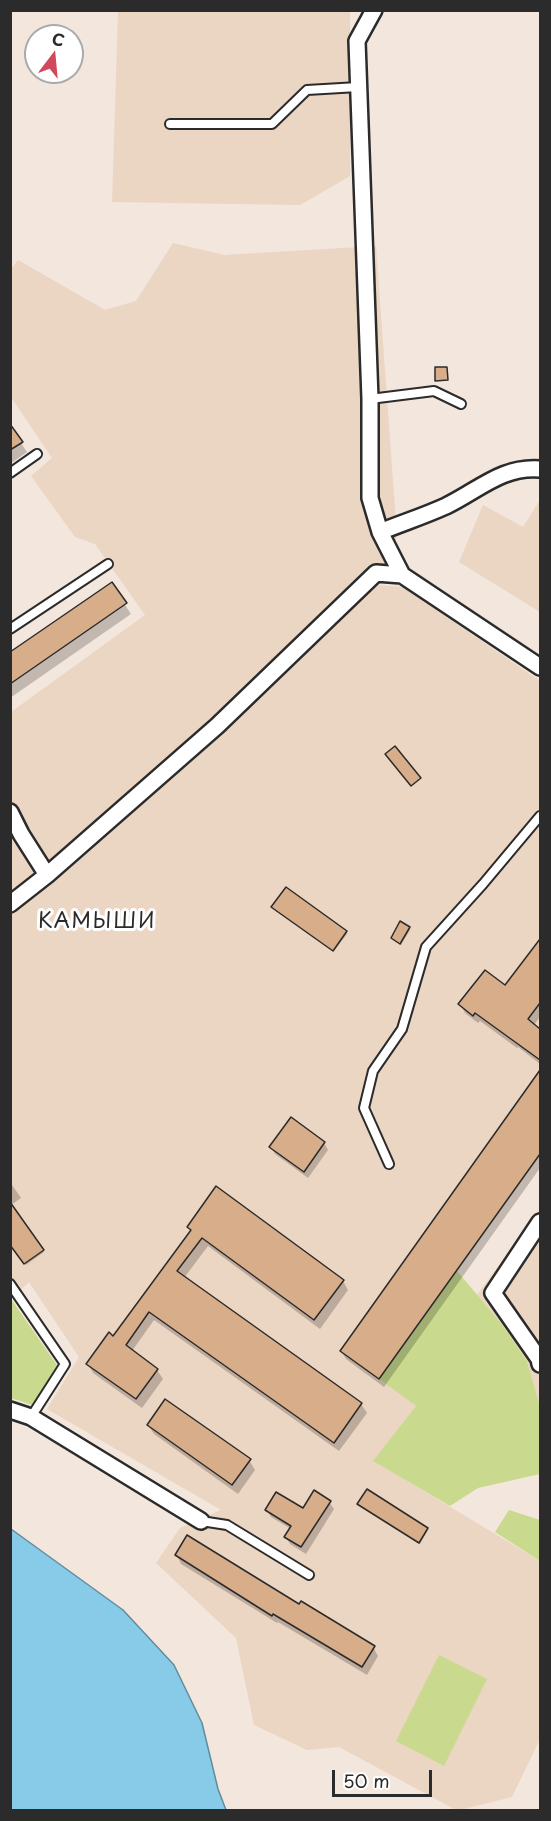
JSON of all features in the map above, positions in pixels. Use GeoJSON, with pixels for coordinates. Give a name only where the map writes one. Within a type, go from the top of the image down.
{"type":"FeatureCollection","features":[{"type":"Feature","properties":{"kind":"street"},"geometry":{"type":"LineString","coordinates":[[374,10],[357,41],[370,399],[370,498],[380,532],[402,575],[540,667]]}},
{"type":"Feature","properties":{"kind":"street"},"geometry":{"type":"LineString","coordinates":[[380,532],[446,505],[506,472],[524,468],[540,469]]}},
{"type":"Feature","properties":{"kind":"street"},"geometry":{"type":"LineString","coordinates":[[10,904],[47,876],[217,726],[376,573],[402,575]]}},
{"type":"Feature","properties":{"kind":"street"},"geometry":{"type":"LineString","coordinates":[[10,812],[47,876]]}},
{"type":"Feature","properties":{"kind":"street"},"geometry":{"type":"LineString","coordinates":[[540,1222],[493,1293],[539,1359],[540,1364]]}},
{"type":"Feature","properties":{"kind":"street"},"geometry":{"type":"LineString","coordinates":[[10,1410],[31,1417],[201,1521]]}},
{"type":"Feature","properties":{"kind":"lane"},"geometry":{"type":"LineString","coordinates":[[170,124],[272,124],[307,90],[358,87]]}},
{"type":"Feature","properties":{"kind":"lane"},"geometry":{"type":"LineString","coordinates":[[370,399],[434,391],[461,405]]}},
{"type":"Feature","properties":{"kind":"lane"},"geometry":{"type":"LineString","coordinates":[[10,473],[37,454]]}},
{"type":"Feature","properties":{"kind":"lane"},"geometry":{"type":"LineString","coordinates":[[10,629],[108,564]]}},
{"type":"Feature","properties":{"kind":"lane"},"geometry":{"type":"LineString","coordinates":[[389,1164],[364,1108],[373,1071],[402,1029],[426,947],[540,816]]}},
{"type":"Feature","properties":{"kind":"lane"},"geometry":{"type":"LineString","coordinates":[[10,1284],[65,1364],[31,1417]]}},
{"type":"Feature","properties":{"kind":"lane"},"geometry":{"type":"LineString","coordinates":[[201,1521],[227,1525],[309,1575]]}},
{"type":"Feature","properties":{"kind":"shaded area"},"geometry":{"type":"Polygon","coordinates":[[[118,11],[350,11],[350,176],[300,205],[112,202],[118,11]]]}},
{"type":"Feature","properties":{"kind":"shaded area"},"geometry":{"type":"Polygon","coordinates":[[[173,243],[224,255],[376,246],[397,536],[377,585],[403,587],[540,681],[540,1154],[379,1379],[416,1406],[374,1461],[540,1561],[540,1739],[512,1797],[460,1810],[456,1810],[339,1747],[307,1750],[254,1725],[236,1638],[156,1563],[180,1528],[221,1510],[47,1409],[79,1357],[29,1282],[11,1299],[11,712],[145,615],[95,544],[75,537],[31,476],[52,458],[11,397],[10,270],[18,260],[105,310],[136,301],[173,243]]]}},
{"type":"Feature","properties":{"kind":"shaded area"},"geometry":{"type":"Polygon","coordinates":[[[540,500],[540,612],[459,562],[483,505],[523,527],[540,500]]]}},
{"type":"Feature","properties":{"kind":"shaded area"},"geometry":{"type":"Polygon","coordinates":[[[540,1209],[540,1406],[527,1361],[501,1323],[477,1295],[540,1209]]]}},
{"type":"Feature","properties":{"kind":"green space"},"geometry":{"type":"Polygon","coordinates":[[[457,1271],[501,1323],[527,1361],[540,1406],[540,1474],[478,1488],[450,1506],[373,1461],[416,1406],[379,1379],[457,1271]]]}},
{"type":"Feature","properties":{"kind":"green space"},"geometry":{"type":"Polygon","coordinates":[[[11,1299],[57,1365],[32,1405],[11,1398],[11,1299]]]}},
{"type":"Feature","properties":{"kind":"green space"},"geometry":{"type":"Polygon","coordinates":[[[509,1510],[540,1520],[540,1561],[495,1532],[509,1510]]]}},
{"type":"Feature","properties":{"kind":"green space"},"geometry":{"type":"Polygon","coordinates":[[[439,1655],[487,1679],[444,1766],[396,1741],[439,1655]]]}},
{"type":"Feature","properties":{"kind":"water"},"geometry":{"type":"Polygon","coordinates":[[[11,1529],[123,1610],[174,1665],[202,1723],[218,1789],[226,1810],[11,1810],[11,1529]]]}},
{"type":"Feature","properties":{"kind":"building"},"geometry":{"type":"Polygon","coordinates":[[[435,367],[447,367],[448,380],[435,381],[435,367]]]}},
{"type":"Feature","properties":{"kind":"building"},"geometry":{"type":"Polygon","coordinates":[[[10,424],[23,442],[10,450],[10,424]]]}},
{"type":"Feature","properties":{"kind":"building"},"geometry":{"type":"Polygon","coordinates":[[[112,582],[127,603],[10,684],[10,652],[112,582]]]}},
{"type":"Feature","properties":{"kind":"building"},"geometry":{"type":"Polygon","coordinates":[[[395,746],[421,778],[411,786],[385,754],[395,746]]]}},
{"type":"Feature","properties":{"kind":"building"},"geometry":{"type":"Polygon","coordinates":[[[286,887],[347,931],[333,951],[271,907],[286,887]]]}},
{"type":"Feature","properties":{"kind":"building"},"geometry":{"type":"Polygon","coordinates":[[[400,921],[410,927],[400,944],[391,938],[400,921]]]}},
{"type":"Feature","properties":{"kind":"building"},"geometry":{"type":"Polygon","coordinates":[[[540,939],[540,1003],[528,1019],[540,1029],[540,1060],[475,1013],[473,1016],[458,1004],[485,970],[505,985],[540,939]]]}},
{"type":"Feature","properties":{"kind":"building"},"geometry":{"type":"Polygon","coordinates":[[[540,1070],[540,1154],[379,1379],[340,1351],[540,1070]]]}},
{"type":"Feature","properties":{"kind":"building"},"geometry":{"type":"Polygon","coordinates":[[[291,1117],[325,1142],[304,1172],[269,1147],[291,1117]]]}},
{"type":"Feature","properties":{"kind":"building"},"geometry":{"type":"Polygon","coordinates":[[[216,1186],[344,1280],[314,1320],[202,1238],[177,1271],[362,1403],[334,1443],[149,1312],[126,1345],[158,1369],[136,1399],[86,1364],[109,1332],[113,1336],[191,1230],[187,1227],[216,1186]]]}},
{"type":"Feature","properties":{"kind":"building"},"geometry":{"type":"Polygon","coordinates":[[[10,1202],[44,1250],[24,1264],[10,1245],[10,1202]]]}},
{"type":"Feature","properties":{"kind":"building"},"geometry":{"type":"Polygon","coordinates":[[[165,1399],[251,1459],[232,1485],[147,1425],[165,1399]]]}},
{"type":"Feature","properties":{"kind":"building"},"geometry":{"type":"Polygon","coordinates":[[[367,1489],[428,1528],[419,1543],[357,1504],[367,1489]]]}},
{"type":"Feature","properties":{"kind":"building"},"geometry":{"type":"Polygon","coordinates":[[[314,1490],[331,1501],[301,1547],[284,1537],[291,1526],[265,1510],[276,1492],[303,1508],[314,1490]]]}},
{"type":"Feature","properties":{"kind":"building"},"geometry":{"type":"Polygon","coordinates":[[[187,1535],[299,1604],[301,1601],[375,1646],[362,1667],[273,1614],[272,1616],[175,1555],[187,1535]]]}},
{"type":"Feature","properties":{"kind":"district","name":"КАМЫШИ"},"geometry":{"type":"Point","coordinates":[97,922]}}]}
